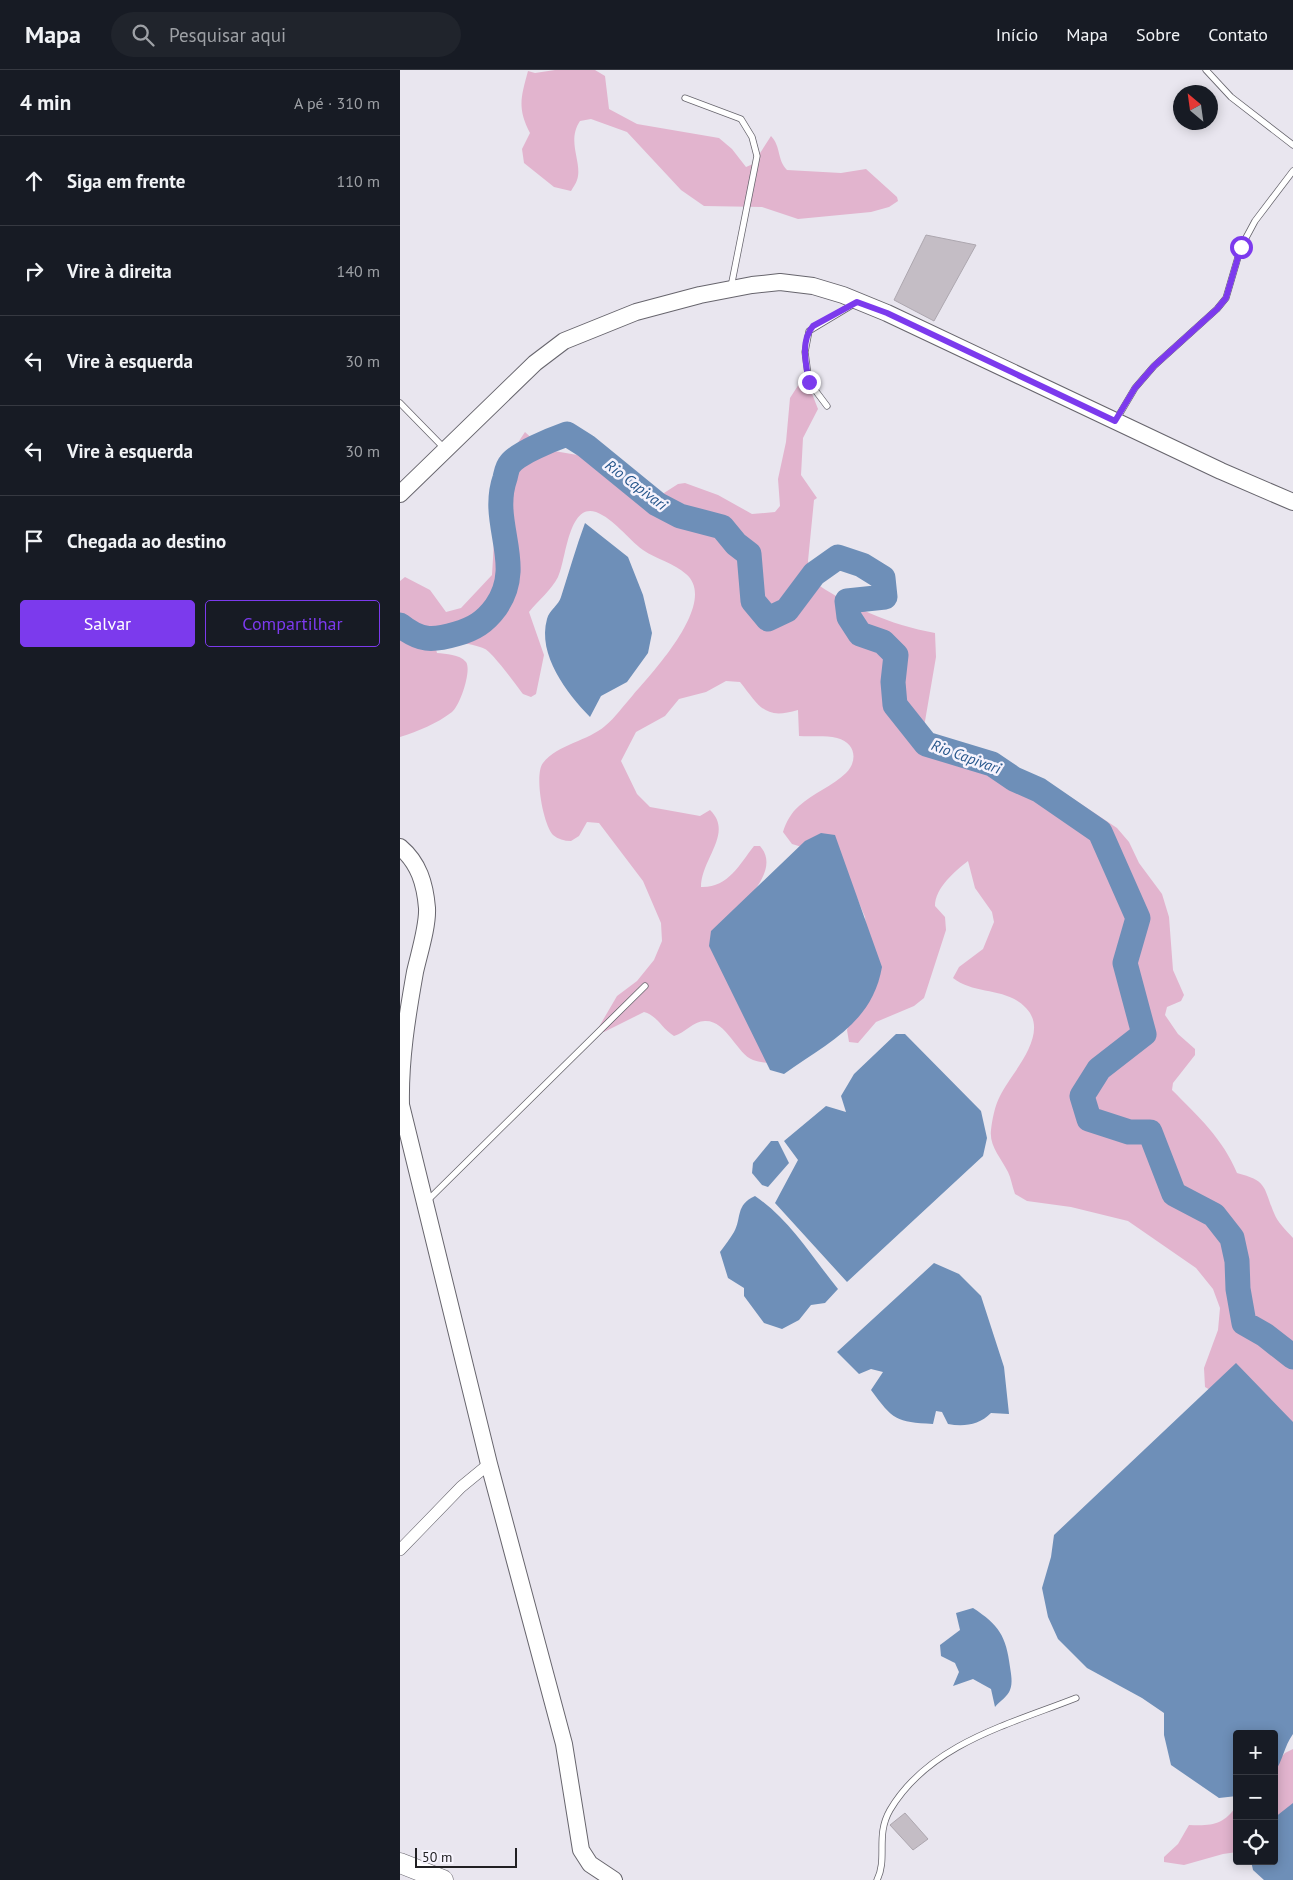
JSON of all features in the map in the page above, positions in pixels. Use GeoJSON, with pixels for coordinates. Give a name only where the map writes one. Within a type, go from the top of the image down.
{"type":"FeatureCollection","features":[{"type":"Feature","properties":{"kind":"highway"},"geometry":{"type":"LineString","coordinates":[[400,1863],[443,1880]]}},
{"type":"Feature","properties":{"kind":"main road"},"geometry":{"type":"LineString","coordinates":[[400,494],[535,363],[564,341],[636,312],[731,289],[780,282],[813,286],[843,295],[887,313],[1115,421],[1293,502]]}},
{"type":"Feature","properties":{"kind":"main road"},"geometry":{"type":"LineString","coordinates":[[400,848],[412,857],[422,879],[427,910],[408,1011],[400,1072],[401,1105],[489,1464],[564,1744],[581,1850],[590,1864],[614,1880]]}},
{"type":"Feature","properties":{"kind":"street"},"geometry":{"type":"LineString","coordinates":[[400,1550],[461,1487],[489,1464]]}},
{"type":"Feature","properties":{"kind":"lane"},"geometry":{"type":"LineString","coordinates":[[1206,70],[1231,97],[1293,146]]}},
{"type":"Feature","properties":{"kind":"lane"},"geometry":{"type":"LineString","coordinates":[[685,98],[741,119],[752,137],[757,156],[731,289]]}},
{"type":"Feature","properties":{"kind":"lane"},"geometry":{"type":"LineString","coordinates":[[1115,421],[1135,388],[1154,366],[1217,309],[1226,298],[1241,247],[1255,221],[1293,171]]}},
{"type":"Feature","properties":{"kind":"lane"},"geometry":{"type":"LineString","coordinates":[[827,406],[809,382],[805,352],[809,331],[813,326],[857,302]]}},
{"type":"Feature","properties":{"kind":"lane"},"geometry":{"type":"LineString","coordinates":[[400,403],[446,449]]}},
{"type":"Feature","properties":{"kind":"lane"},"geometry":{"type":"LineString","coordinates":[[425,1203],[645,986]]}},
{"type":"Feature","properties":{"kind":"lane"},"geometry":{"type":"LineString","coordinates":[[877,1880],[882,1870],[881,1835],[890,1810],[918,1775],[942,1756],[970,1740],[1076,1698]]}},
{"type":"Feature","properties":{"kind":"shaded area"},"geometry":{"type":"Polygon","coordinates":[[[555,70],[595,70],[605,76],[609,109],[637,124],[719,138],[732,149],[746,167],[753,164],[771,136],[787,170],[841,173],[866,169],[897,197],[898,201],[889,207],[871,212],[798,219],[762,207],[704,206],[681,190],[627,132],[591,119],[580,121],[574,137],[578,167],[576,183],[571,191],[554,187],[524,163],[522,149],[530,133],[523,116],[521,102],[528,71],[535,73],[555,70]]]}},
{"type":"Feature","properties":{"kind":"shaded area"},"geometry":{"type":"Polygon","coordinates":[[[803,382],[809,386],[818,409],[803,438],[801,475],[817,498],[814,500],[808,561],[811,580],[855,606],[886,620],[935,633],[936,657],[924,727],[928,736],[1009,772],[1060,790],[1117,828],[1129,842],[1139,863],[1162,894],[1169,917],[1173,970],[1184,995],[1181,1001],[1167,1007],[1165,1015],[1178,1034],[1195,1049],[1195,1055],[1173,1083],[1172,1090],[1225,1149],[1237,1173],[1254,1179],[1263,1186],[1275,1216],[1293,1238],[1293,1438],[1205,1387],[1204,1368],[1218,1330],[1220,1308],[1213,1289],[1196,1268],[1128,1221],[1071,1207],[1027,1201],[1015,1194],[1008,1172],[994,1147],[991,1130],[998,1100],[1020,1065],[1032,1041],[1033,1018],[1026,1008],[1010,997],[971,987],[953,978],[959,967],[983,949],[994,922],[992,912],[975,888],[968,861],[947,880],[936,899],[935,906],[945,917],[946,930],[924,998],[914,1006],[876,1022],[858,1043],[849,1042],[847,1030],[861,994],[869,959],[865,917],[851,884],[825,854],[792,844],[783,832],[789,818],[799,806],[846,773],[852,763],[853,753],[848,744],[837,738],[799,736],[798,710],[787,713],[770,712],[758,704],[740,682],[726,681],[706,692],[679,699],[665,716],[636,732],[621,761],[637,794],[650,807],[700,816],[710,810],[717,819],[718,837],[702,877],[701,887],[719,884],[726,879],[738,868],[754,846],[760,846],[766,856],[763,876],[757,886],[727,921],[780,1064],[759,1062],[747,1057],[725,1031],[712,1022],[697,1023],[674,1036],[653,1016],[644,1012],[604,1032],[596,1032],[617,996],[637,981],[654,960],[662,941],[661,923],[643,881],[599,823],[587,822],[579,836],[571,841],[561,840],[553,835],[543,810],[539,777],[540,769],[543,763],[557,751],[598,731],[609,723],[667,654],[689,619],[694,602],[694,586],[681,570],[643,550],[603,515],[587,511],[579,516],[574,524],[558,577],[529,612],[544,655],[536,694],[531,697],[523,694],[499,663],[485,649],[467,644],[446,644],[436,649],[437,653],[460,657],[466,662],[467,666],[466,680],[458,703],[452,712],[440,720],[421,730],[400,737],[400,581],[405,577],[430,590],[446,612],[461,608],[492,575],[495,518],[501,483],[514,449],[525,432],[538,444],[554,451],[601,459],[625,470],[657,493],[664,493],[678,484],[685,483],[718,495],[752,514],[775,512],[780,506],[778,479],[786,442],[790,398],[799,384],[803,382]]]}},
{"type":"Feature","properties":{"kind":"shaded area"},"geometry":{"type":"Polygon","coordinates":[[[1293,1749],[1293,1822],[1278,1835],[1278,1761],[1285,1753],[1293,1749]]]}},
{"type":"Feature","properties":{"kind":"shaded area"},"geometry":{"type":"Polygon","coordinates":[[[1233,1811],[1233,1853],[1184,1865],[1164,1862],[1164,1857],[1178,1844],[1189,1825],[1217,1823],[1233,1811]]]}},
{"type":"Feature","properties":{"kind":"water"},"geometry":{"type":"Polygon","coordinates":[[[585,523],[628,557],[643,595],[652,633],[648,653],[627,682],[601,696],[590,717],[572,697],[556,672],[546,646],[545,633],[548,616],[560,600],[585,523]]]}},
{"type":"Feature","properties":{"kind":"water"},"geometry":{"type":"Polygon","coordinates":[[[821,833],[835,835],[882,967],[877,987],[869,1003],[858,1018],[831,1042],[784,1074],[770,1070],[709,946],[711,931],[805,841],[821,833]]]}},
{"type":"Feature","properties":{"kind":"water"},"geometry":{"type":"Polygon","coordinates":[[[896,1034],[905,1034],[981,1111],[987,1138],[983,1156],[847,1282],[775,1203],[798,1160],[784,1141],[826,1106],[846,1112],[841,1096],[854,1074],[896,1034]]]}},
{"type":"Feature","properties":{"kind":"water"},"geometry":{"type":"Polygon","coordinates":[[[771,1141],[778,1141],[789,1163],[768,1187],[762,1185],[752,1173],[753,1163],[771,1141]]]}},
{"type":"Feature","properties":{"kind":"water"},"geometry":{"type":"Polygon","coordinates":[[[755,1196],[790,1228],[838,1289],[825,1303],[811,1305],[799,1320],[782,1329],[764,1323],[744,1296],[744,1288],[728,1278],[720,1252],[734,1232],[744,1203],[755,1196]]]}},
{"type":"Feature","properties":{"kind":"water"},"geometry":{"type":"Polygon","coordinates":[[[934,1263],[959,1274],[981,1296],[1004,1367],[1009,1414],[991,1413],[976,1423],[965,1425],[948,1424],[942,1412],[936,1411],[933,1424],[911,1422],[896,1418],[885,1408],[871,1390],[883,1372],[871,1369],[859,1374],[837,1352],[934,1263]]]}},
{"type":"Feature","properties":{"kind":"water"},"geometry":{"type":"Polygon","coordinates":[[[1236,1363],[1293,1422],[1293,1734],[1287,1743],[1278,1767],[1278,1730],[1233,1730],[1233,1796],[1219,1798],[1171,1765],[1164,1735],[1164,1713],[1142,1698],[1087,1668],[1058,1639],[1048,1617],[1042,1588],[1051,1557],[1054,1535],[1236,1363]]]}},
{"type":"Feature","properties":{"kind":"water"},"geometry":{"type":"Polygon","coordinates":[[[973,1608],[989,1620],[1000,1632],[1008,1656],[1012,1679],[1011,1687],[1009,1692],[995,1707],[991,1689],[973,1679],[953,1686],[959,1672],[955,1663],[941,1656],[940,1645],[960,1630],[956,1613],[973,1608]]]}},
{"type":"Feature","properties":{"kind":"water"},"geometry":{"type":"Polygon","coordinates":[[[1293,1803],[1293,1880],[1264,1880],[1253,1870],[1252,1865],[1278,1865],[1278,1815],[1293,1803]]]}},
{"type":"Feature","properties":{"kind":"building"},"geometry":{"type":"Polygon","coordinates":[[[926,235],[976,245],[934,321],[894,300],[926,235]]]}},
{"type":"Feature","properties":{"kind":"building"},"geometry":{"type":"Polygon","coordinates":[[[905,1813],[928,1839],[913,1850],[890,1825],[905,1813]]]}},
{"type":"Feature","properties":{"kind":"waterway","name":"Rio Capivari"},"geometry":{"type":"LineString","coordinates":[[400,625],[420,637],[440,638],[474,627],[492,612],[504,591],[508,575],[508,559],[501,512],[501,495],[508,467],[520,455],[567,434],[586,446],[657,504],[680,516],[722,527],[736,544],[749,554],[753,601],[768,619],[787,610],[814,574],[838,557],[862,565],[883,578],[885,597],[847,601],[849,617],[860,634],[883,642],[896,655],[893,682],[895,705],[926,744],[992,764],[1014,779],[1039,790],[1100,832],[1138,918],[1125,963],[1144,1034],[1099,1069],[1082,1096],[1089,1119],[1129,1132],[1150,1132],[1174,1194],[1214,1215],[1232,1238],[1237,1261],[1238,1289],[1244,1323],[1265,1335],[1293,1357]]}},
{"type":"Feature","properties":{"kind":"route"},"geometry":{"type":"LineString","coordinates":[[809,382],[805,352],[809,331],[813,326],[857,302],[887,313],[1115,421],[1135,388],[1154,366],[1217,309],[1226,298],[1241,247]]}}]}
